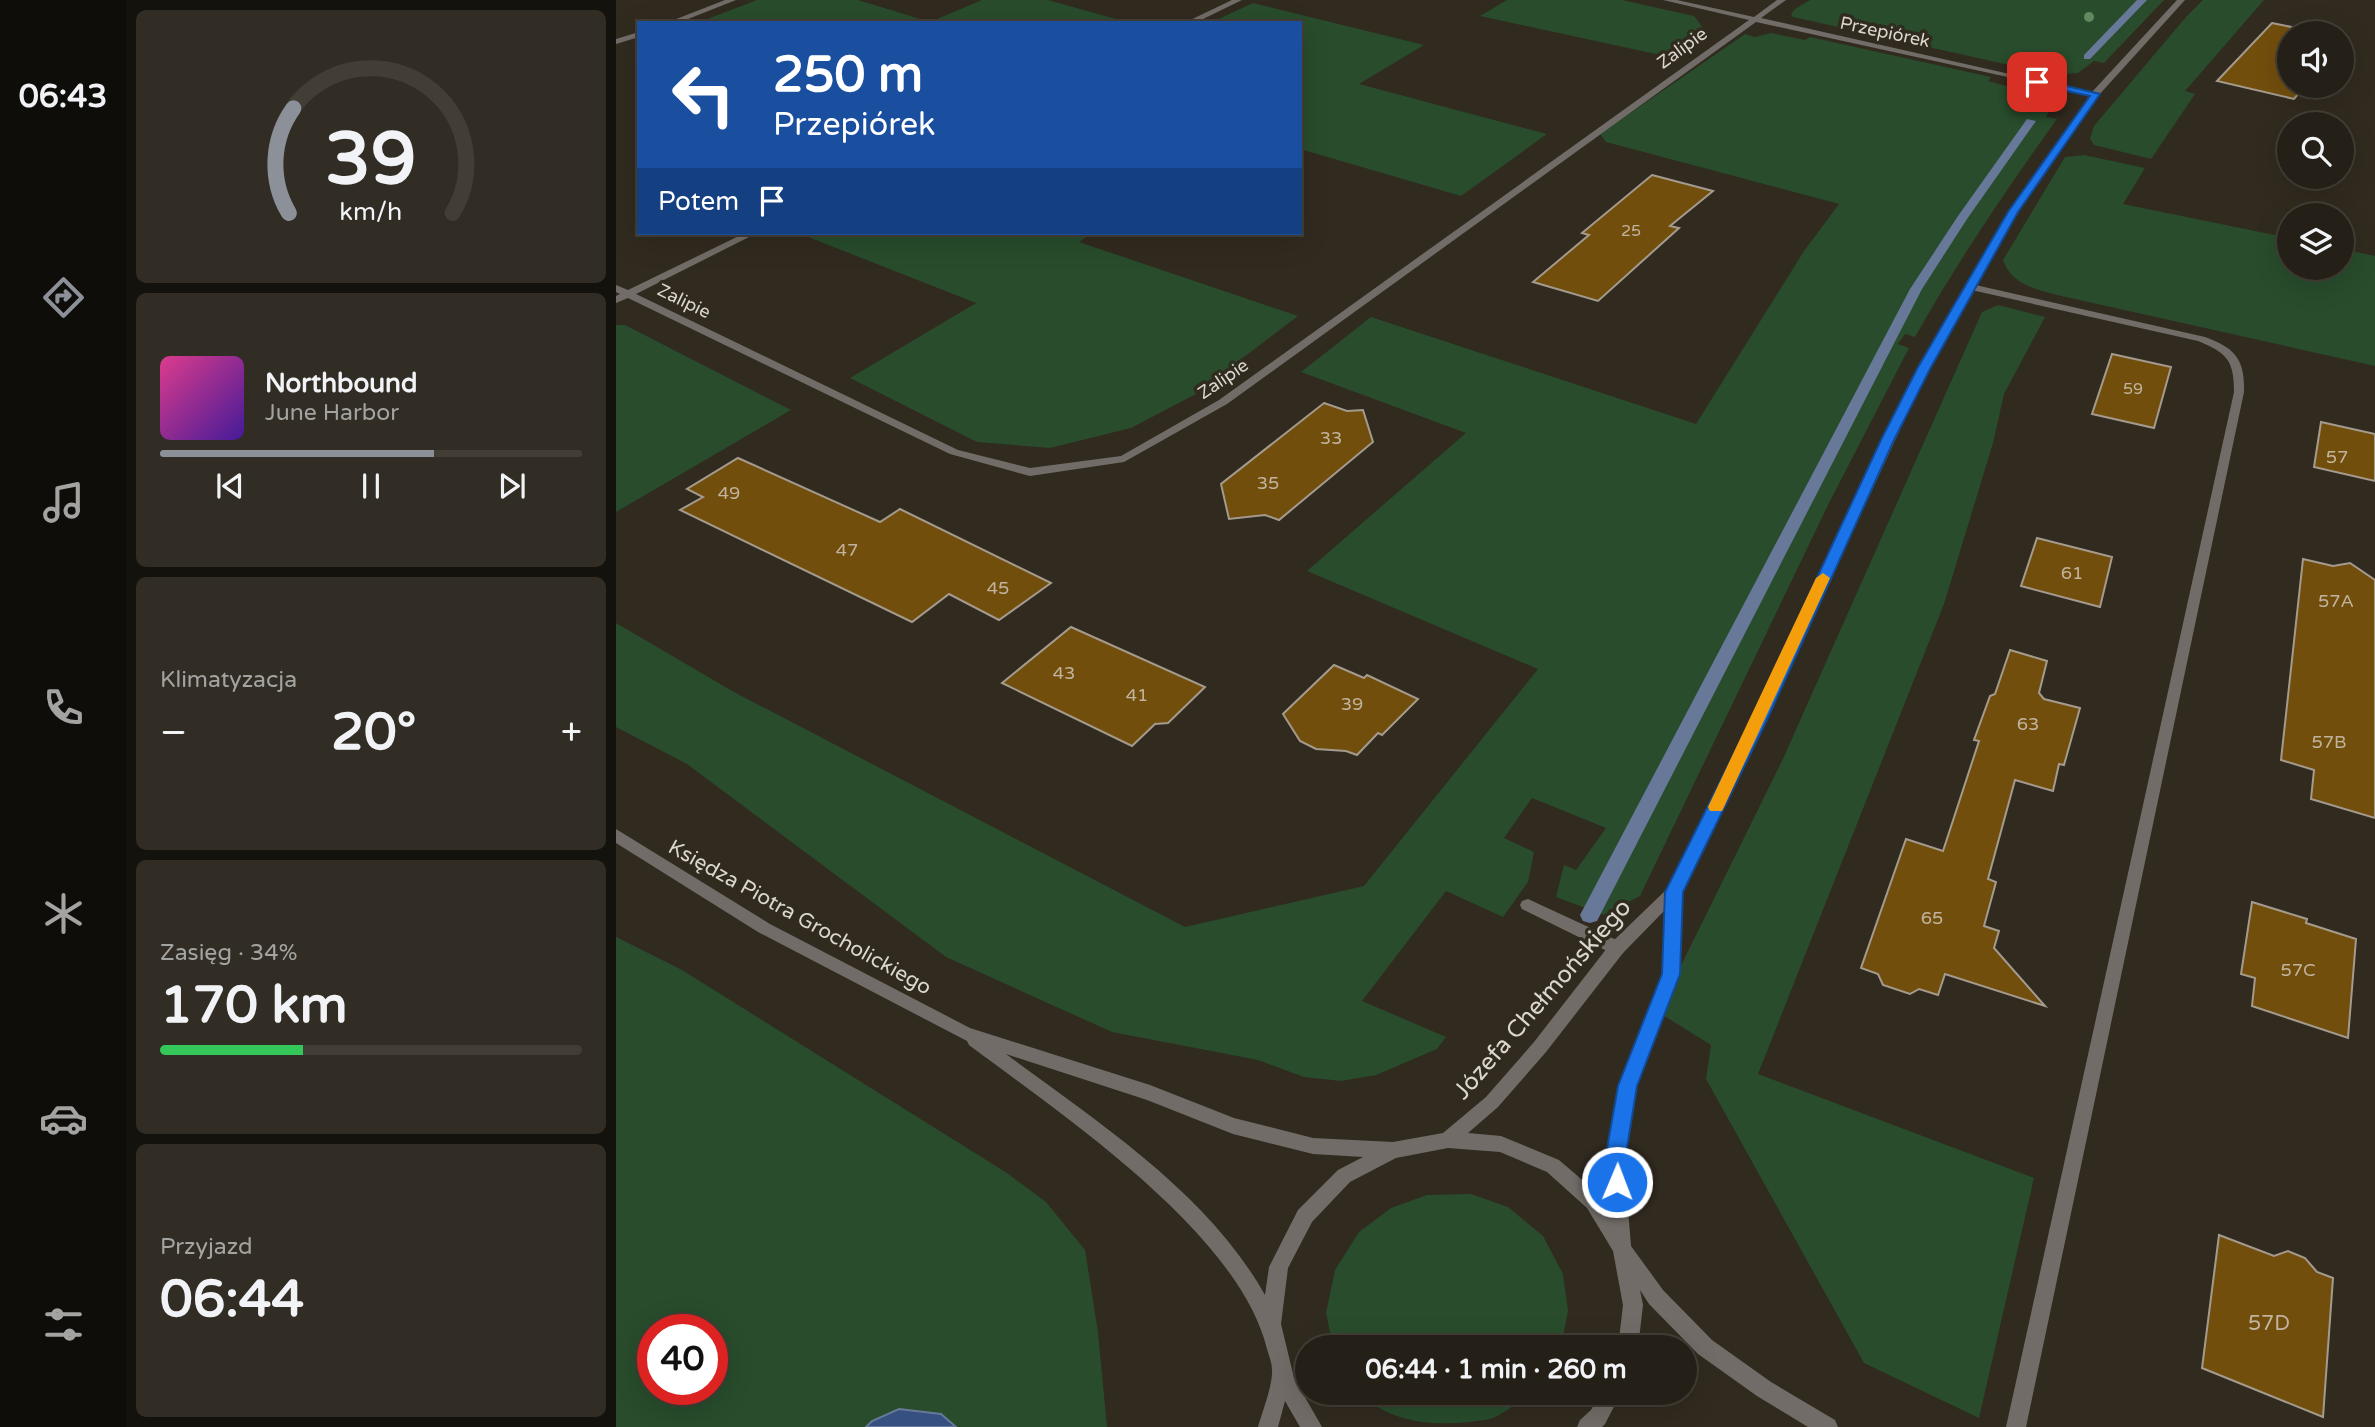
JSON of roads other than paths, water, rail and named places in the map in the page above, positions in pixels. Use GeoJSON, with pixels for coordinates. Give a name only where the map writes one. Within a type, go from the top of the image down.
{"type":"FeatureCollection","features":[{"type":"Feature","properties":{"kind":"street"},"geometry":{"type":"LineString","coordinates":[[675,21],[732,0]]}},
{"type":"Feature","properties":{"kind":"street"},"geometry":{"type":"LineString","coordinates":[[1192,21],[1238,0]]}},
{"type":"Feature","properties":{"kind":"street","name":"Przepiórek"},"geometry":{"type":"LineString","coordinates":[[1667,0],[2095,94]]}},
{"type":"Feature","properties":{"kind":"street","name":"Zalipie"},"geometry":{"type":"LineString","coordinates":[[616,288],[954,452],[1030,472],[1124,459],[1223,402],[1751,19],[1782,0]]}},
{"type":"Feature","properties":{"kind":"street","name":"Józefa Chełmońskiego"},"geometry":{"type":"LineString","coordinates":[[1448,1140],[1492,1102],[1540,1047],[1617,948],[1674,892],[1758,722],[1923,369],[2013,212],[2095,94],[2181,0]]}},
{"type":"Feature","properties":{"kind":"street"},"geometry":{"type":"LineString","coordinates":[[616,42],[637,35]]}},
{"type":"Feature","properties":{"kind":"street"},"geometry":{"type":"LineString","coordinates":[[616,300],[748,235]]}},
{"type":"Feature","properties":{"kind":"street"},"geometry":{"type":"LineString","coordinates":[[1971,287],[2201,339],[2229,352],[2239,369],[2236,406],[2016,1427]]}},
{"type":"Feature","properties":{"kind":"street","name":"Księdza Piotra Grocholickiego"},"geometry":{"type":"LineString","coordinates":[[616,835],[764,928],[965,1033],[1115,1146],[1178,1200],[1228,1255],[1272,1324]]}},
{"type":"Feature","properties":{"kind":"street","name":"Józefa Chełmońskiego"},"geometry":{"type":"LineString","coordinates":[[1622,1249],[1615,1160],[1628,1086],[1671,974],[1674,892]]}},
{"type":"Feature","properties":{"kind":"street"},"geometry":{"type":"LineString","coordinates":[[1528,905],[1617,948]]}},
{"type":"Feature","properties":{"kind":"street","name":"Księdza Piotra Grocholickiego"},"geometry":{"type":"LineString","coordinates":[[965,1033],[1150,1093],[1233,1126],[1313,1146],[1393,1150]]}},
{"type":"Feature","properties":{"kind":"street"},"geometry":{"type":"LineString","coordinates":[[1312,1427],[1285,1382],[1272,1324],[1279,1267],[1305,1216],[1344,1176],[1393,1150],[1448,1140],[1502,1144],[1552,1166],[1594,1202],[1622,1249],[1656,1297],[1705,1347],[1764,1389],[1828,1427]]}},
{"type":"Feature","properties":{"kind":"street"},"geometry":{"type":"LineString","coordinates":[[1622,1249],[1633,1305],[1630,1335]]}},
{"type":"Feature","properties":{"kind":"street"},"geometry":{"type":"LineString","coordinates":[[1268,1427],[1282,1372]]}},
{"type":"Feature","properties":{"kind":"street"},"geometry":{"type":"LineString","coordinates":[[1587,1427],[1598,1417],[1604,1405]]}},
{"type":"Feature","properties":{"kind":"water"},"geometry":{"type":"Polygon","coordinates":[[[899,1409],[941,1414],[956,1427],[866,1427],[872,1421],[899,1409]]]}},
{"type":"Feature","properties":{"kind":"waterway"},"geometry":{"type":"LineString","coordinates":[[2087,57],[2142,0]]}},
{"type":"Feature","properties":{"kind":"waterway"},"geometry":{"type":"LineString","coordinates":[[1590,915],[1916,289],[1962,218],[2031,121]]}}]}
